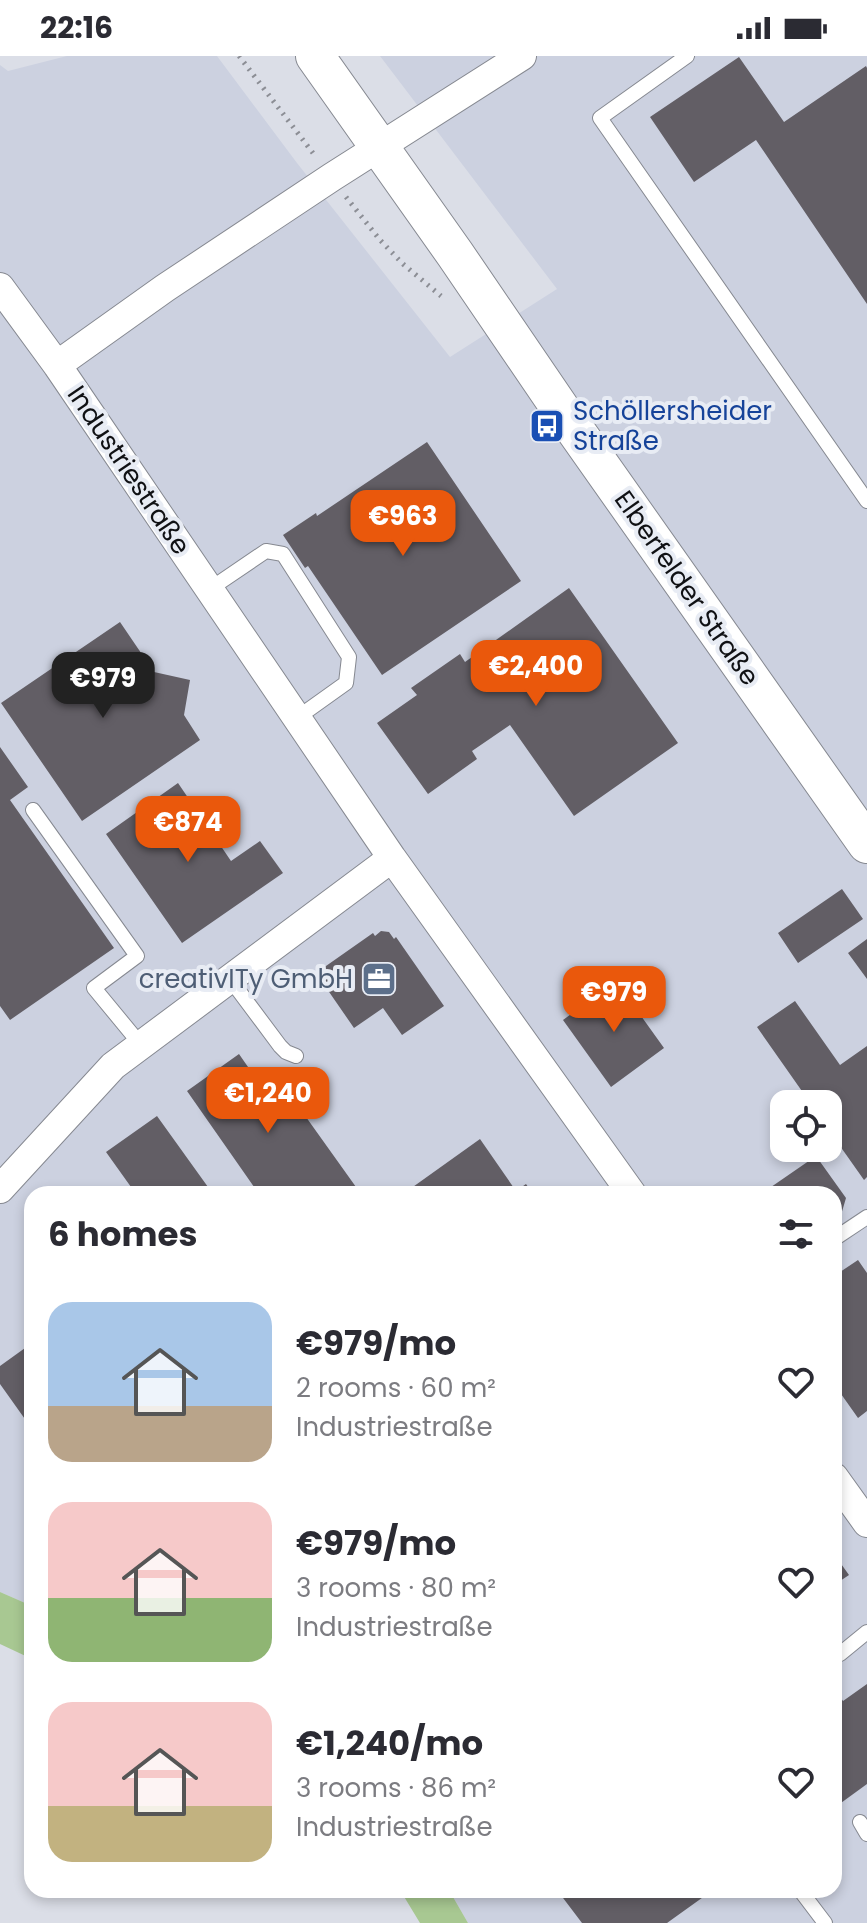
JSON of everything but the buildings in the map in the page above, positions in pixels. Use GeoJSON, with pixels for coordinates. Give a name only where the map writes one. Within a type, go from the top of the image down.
{"type":"FeatureCollection","features":[{"type":"Feature","properties":{"kind":"street","name":"Elberfelder Straße"},"geometry":{"type":"LineString","coordinates":[[315,56],[867,844]]}},
{"type":"Feature","properties":{"kind":"street"},"geometry":{"type":"LineString","coordinates":[[379,147],[522,56]]}},
{"type":"Feature","properties":{"kind":"street","name":"Industriestraße"},"geometry":{"type":"LineString","coordinates":[[379,147],[165,288],[57,365],[392,858],[626,1186]]}},
{"type":"Feature","properties":{"kind":"street"},"geometry":{"type":"LineString","coordinates":[[0,287],[57,365]]}},
{"type":"Feature","properties":{"kind":"street"},"geometry":{"type":"LineString","coordinates":[[0,1189],[113,1066],[392,858]]}},
{"type":"Feature","properties":{"kind":"street"},"geometry":{"type":"LineString","coordinates":[[842,1488],[867,1523]]}},
{"type":"Feature","properties":{"kind":"lane"},"geometry":{"type":"LineString","coordinates":[[687,56],[600,118],[867,501]]}},
{"type":"Feature","properties":{"kind":"lane"},"geometry":{"type":"LineString","coordinates":[[210,589],[266,551],[283,554],[349,657],[346,683],[297,718]]}},
{"type":"Feature","properties":{"kind":"lane"},"geometry":{"type":"LineString","coordinates":[[33,810],[137,956],[94,988],[141,1045]]}},
{"type":"Feature","properties":{"kind":"lane"},"geometry":{"type":"LineString","coordinates":[[230,979],[280,1046],[296,1056]]}},
{"type":"Feature","properties":{"kind":"lane"},"geometry":{"type":"LineString","coordinates":[[842,1234],[867,1217]]}},
{"type":"Feature","properties":{"kind":"lane"},"geometry":{"type":"LineString","coordinates":[[842,1652],[867,1632]]}},
{"type":"Feature","properties":{"kind":"lane"},"geometry":{"type":"LineString","coordinates":[[806,1898],[825,1923]]}},
{"type":"Feature","properties":{"kind":"path"},"geometry":{"type":"LineString","coordinates":[[239,56],[304,141]]}},
{"type":"Feature","properties":{"kind":"path"},"geometry":{"type":"LineString","coordinates":[[358,212],[403,264],[440,294],[449,306]]}},
{"type":"Feature","properties":{"kind":"shaded area"},"geometry":{"type":"Polygon","coordinates":[[[67,56],[217,56],[450,357],[557,289],[380,56],[867,56],[867,1923],[468,1923],[454,1898],[842,1898],[842,1186],[24,1186],[24,1602],[0,1592],[0,65],[8,71],[67,56]]]}},
{"type":"Feature","properties":{"kind":"green space"},"geometry":{"type":"Polygon","coordinates":[[[0,1592],[24,1602],[24,1655],[0,1644],[0,1592]]]}},
{"type":"Feature","properties":{"kind":"green space"},"geometry":{"type":"Polygon","coordinates":[[[405,1898],[454,1898],[468,1923],[420,1923],[405,1898]]]}},
{"type":"Feature","properties":{"kind":"place","name":"Schöllersheider Straße"},"geometry":{"type":"Point","coordinates":[547,426]}},
{"type":"Feature","properties":{"kind":"place","name":"creativITy GmbH"},"geometry":{"type":"Point","coordinates":[379,979]}}]}
